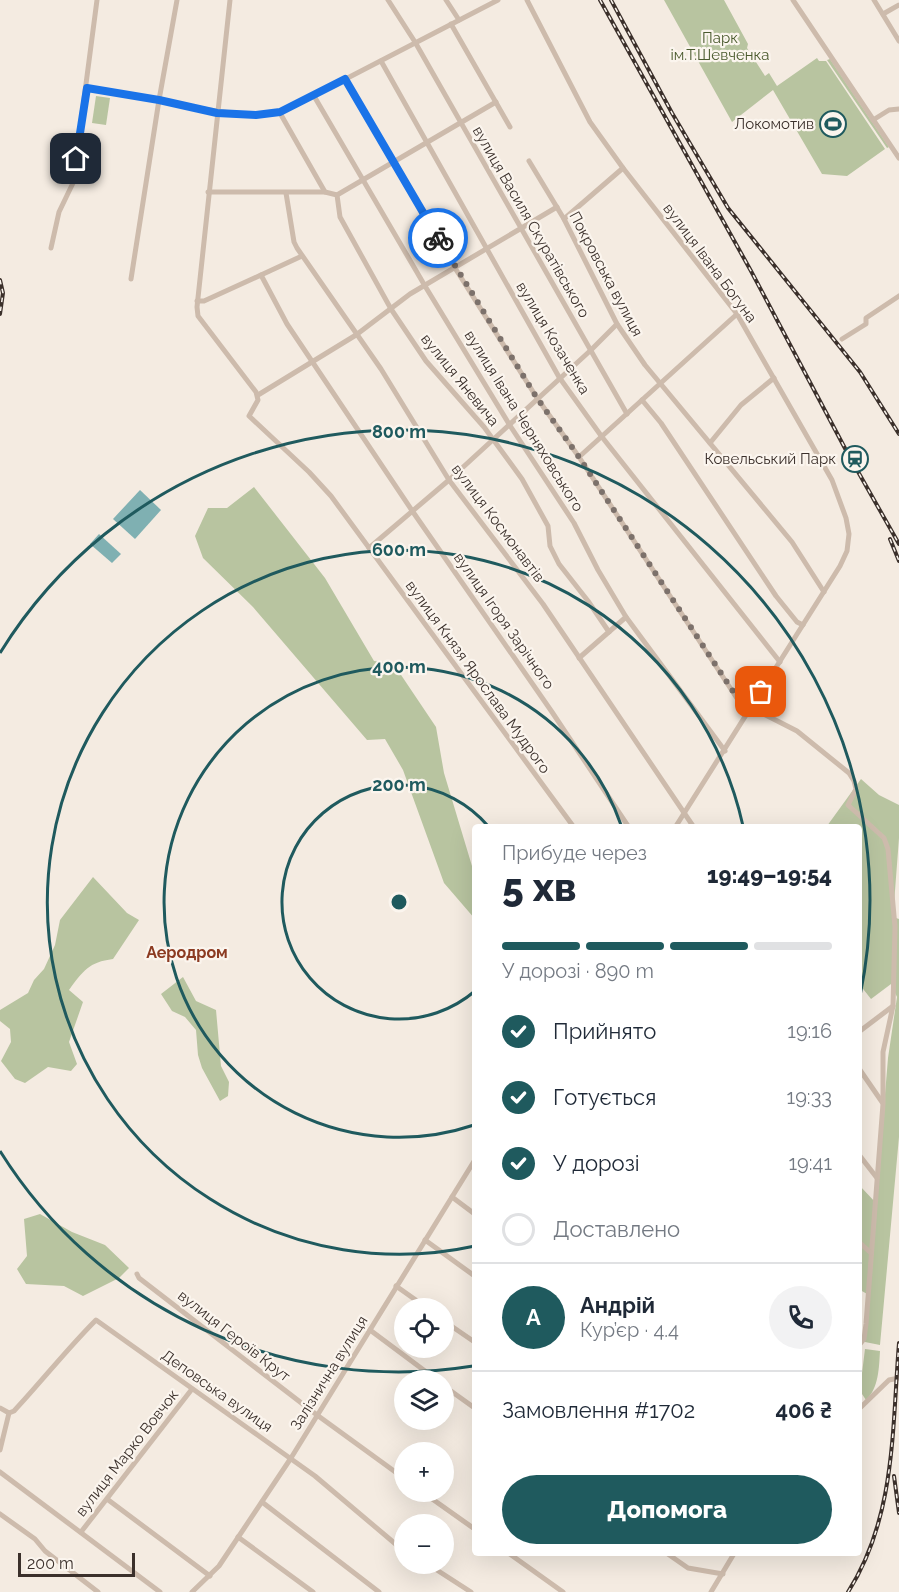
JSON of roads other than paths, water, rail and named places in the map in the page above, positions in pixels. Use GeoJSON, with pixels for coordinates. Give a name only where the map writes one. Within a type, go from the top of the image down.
{"type":"FeatureCollection","features":[{"type":"Feature","properties":{"kind":"street"},"geometry":{"type":"LineString","coordinates":[[51,248],[59,212],[73,183],[97,0]]}},
{"type":"Feature","properties":{"kind":"street"},"geometry":{"type":"LineString","coordinates":[[130,279],[177,0]]}},
{"type":"Feature","properties":{"kind":"street"},"geometry":{"type":"LineString","coordinates":[[230,0],[197,311],[201,321],[258,395],[356,335],[410,294],[556,207]]}},
{"type":"Feature","properties":{"kind":"street","name":"вулиця Василя Скуратівського"},"geometry":{"type":"LineString","coordinates":[[388,0],[415,42],[627,414]]}},
{"type":"Feature","properties":{"kind":"street"},"geometry":{"type":"LineString","coordinates":[[446,0],[459,20]]}},
{"type":"Feature","properties":{"kind":"street"},"geometry":{"type":"LineString","coordinates":[[87,88],[159,100],[217,113],[256,115],[280,112],[498,0]]}},
{"type":"Feature","properties":{"kind":"street","name":"вулиця Івана Богуна"},"geometry":{"type":"LineString","coordinates":[[527,0],[590,122],[736,314],[832,480],[846,518],[849,534],[847,551],[824,592]]}},
{"type":"Feature","properties":{"kind":"street"},"geometry":{"type":"LineString","coordinates":[[793,0],[899,158]]}},
{"type":"Feature","properties":{"kind":"street"},"geometry":{"type":"LineString","coordinates":[[874,0],[899,41]]}},
{"type":"Feature","properties":{"kind":"street"},"geometry":{"type":"LineString","coordinates":[[883,14],[899,5]]}},
{"type":"Feature","properties":{"kind":"street"},"geometry":{"type":"LineString","coordinates":[[451,24],[510,127]]}},
{"type":"Feature","properties":{"kind":"street","name":"вулиця Козаченка"},"geometry":{"type":"LineString","coordinates":[[381,61],[559,377],[602,437],[780,662]]}},
{"type":"Feature","properties":{"kind":"street"},"geometry":{"type":"LineString","coordinates":[[345,79],[455,268],[537,398],[579,457],[742,705],[796,731],[849,773],[856,789],[848,805],[884,838],[888,849],[895,927],[892,1006],[883,1052],[883,1104],[862,1342]]}},
{"type":"Feature","properties":{"kind":"street","name":"вулиця Івана Черняховського"},"geometry":{"type":"LineString","coordinates":[[314,96],[425,286],[574,523],[626,617],[724,751]]}},
{"type":"Feature","properties":{"kind":"street"},"geometry":{"type":"LineString","coordinates":[[208,192],[286,194],[325,192],[337,195],[496,102]]}},
{"type":"Feature","properties":{"kind":"street"},"geometry":{"type":"LineString","coordinates":[[873,120],[889,110],[899,109]]}},
{"type":"Feature","properties":{"kind":"street"},"geometry":{"type":"LineString","coordinates":[[280,112],[325,192]]}},
{"type":"Feature","properties":{"kind":"street","name":"Покровська вулиця"},"geometry":{"type":"LineString","coordinates":[[529,161],[564,219],[617,324],[635,352],[792,542],[824,592]]}},
{"type":"Feature","properties":{"kind":"street"},"geometry":{"type":"LineString","coordinates":[[564,219],[623,168]]}},
{"type":"Feature","properties":{"kind":"street","name":"вулиця Космонавтів"},"geometry":{"type":"LineString","coordinates":[[286,194],[294,242],[302,256],[400,397],[449,480],[543,604],[692,824]]}},
{"type":"Feature","properties":{"kind":"street","name":"вулиця Яневича"},"geometry":{"type":"LineString","coordinates":[[337,195],[340,217],[391,309],[426,361],[493,439],[522,479],[548,526],[550,546],[559,564],[609,632]]}},
{"type":"Feature","properties":{"kind":"street"},"geometry":{"type":"LineString","coordinates":[[197,301],[204,301],[302,256]]}},
{"type":"Feature","properties":{"kind":"street","name":"вулиця Ігоря Зарічного"},"geometry":{"type":"LineString","coordinates":[[261,275],[287,324],[312,363],[552,711],[627,824]]}},
{"type":"Feature","properties":{"kind":"street"},"geometry":{"type":"LineString","coordinates":[[842,339],[866,324],[866,318],[899,296]]}},
{"type":"Feature","properties":{"kind":"street"},"geometry":{"type":"LineString","coordinates":[[579,457],[736,314]]}},
{"type":"Feature","properties":{"kind":"street"},"geometry":{"type":"LineString","coordinates":[[369,548],[449,480],[559,377],[591,351],[617,324]]}},
{"type":"Feature","properties":{"kind":"street"},"geometry":{"type":"LineString","coordinates":[[710,443],[741,405],[774,378]]}},
{"type":"Feature","properties":{"kind":"street","name":"вулиця Князя Ярослава Мудрого"},"geometry":{"type":"LineString","coordinates":[[258,395],[256,407],[249,416],[321,484],[572,824]]}},
{"type":"Feature","properties":{"kind":"street"},"geometry":{"type":"LineString","coordinates":[[642,400],[661,423],[776,596],[803,626]]}},
{"type":"Feature","properties":{"kind":"street"},"geometry":{"type":"LineString","coordinates":[[677,824],[824,592]]}},
{"type":"Feature","properties":{"kind":"street"},"geometry":{"type":"LineString","coordinates":[[579,658],[626,617]]}},
{"type":"Feature","properties":{"kind":"street"},"geometry":{"type":"LineString","coordinates":[[862,1029],[892,1006]]}},
{"type":"Feature","properties":{"kind":"street"},"geometry":{"type":"LineString","coordinates":[[862,1073],[883,1104]]}},
{"type":"Feature","properties":{"kind":"street"},"geometry":{"type":"LineString","coordinates":[[862,1159],[877,1178]]}},
{"type":"Feature","properties":{"kind":"street","name":"Залізнична вулиця"},"geometry":{"type":"LineString","coordinates":[[192,1592],[219,1566],[291,1458],[472,1164]]}},
{"type":"Feature","properties":{"kind":"street"},"geometry":{"type":"LineString","coordinates":[[452,1197],[472,1212]]}},
{"type":"Feature","properties":{"kind":"street"},"geometry":{"type":"LineString","coordinates":[[425,1240],[472,1274]]}},
{"type":"Feature","properties":{"kind":"street"},"geometry":{"type":"LineString","coordinates":[[862,1245],[871,1254]]}},
{"type":"Feature","properties":{"kind":"street","name":"вулиця Героїв Крут"},"geometry":{"type":"LineString","coordinates":[[137,1274],[196,1324],[394,1471]]}},
{"type":"Feature","properties":{"kind":"street"},"geometry":{"type":"LineString","coordinates":[[396,1286],[413,1298]]}},
{"type":"Feature","properties":{"kind":"street"},"geometry":{"type":"LineString","coordinates":[[862,1288],[868,1289]]}},
{"type":"Feature","properties":{"kind":"street","name":"Деповська вулиця"},"geometry":{"type":"LineString","coordinates":[[9,1413],[14,1411],[96,1320],[291,1458],[394,1543]]}},
{"type":"Feature","properties":{"kind":"street"},"geometry":{"type":"LineString","coordinates":[[454,1328],[472,1340]]}},
{"type":"Feature","properties":{"kind":"street"},"geometry":{"type":"LineString","coordinates":[[370,1330],[424,1370]]}},
{"type":"Feature","properties":{"kind":"street"},"geometry":{"type":"LineString","coordinates":[[862,1406],[889,1380],[899,1378]]}},
{"type":"Feature","properties":{"kind":"street","name":"вулиця Марко Вовчок"},"geometry":{"type":"LineString","coordinates":[[81,1532],[192,1389]]}},
{"type":"Feature","properties":{"kind":"street"},"geometry":{"type":"LineString","coordinates":[[454,1393],[472,1406]]}},
{"type":"Feature","properties":{"kind":"street"},"geometry":{"type":"LineString","coordinates":[[0,1408],[9,1413],[0,1450]]}},
{"type":"Feature","properties":{"kind":"street"},"geometry":{"type":"LineString","coordinates":[[0,1472],[160,1592]]}},
{"type":"Feature","properties":{"kind":"street"},"geometry":{"type":"LineString","coordinates":[[107,1499],[210,1576]]}},
{"type":"Feature","properties":{"kind":"street"},"geometry":{"type":"LineString","coordinates":[[262,1502],[379,1592]]}},
{"type":"Feature","properties":{"kind":"street"},"geometry":{"type":"LineString","coordinates":[[437,1502],[472,1527]]}},
{"type":"Feature","properties":{"kind":"street"},"geometry":{"type":"LineString","coordinates":[[0,1514],[35,1539],[45,1551],[98,1592]]}},
{"type":"Feature","properties":{"kind":"street"},"geometry":{"type":"LineString","coordinates":[[238,1537],[313,1592]]}},
{"type":"Feature","properties":{"kind":"street"},"geometry":{"type":"LineString","coordinates":[[513,1556],[563,1592]]}},
{"type":"Feature","properties":{"kind":"street"},"geometry":{"type":"LineString","coordinates":[[671,1556],[688,1568],[723,1574]]}},
{"type":"Feature","properties":{"kind":"street"},"geometry":{"type":"LineString","coordinates":[[711,1592],[733,1556]]}},
{"type":"Feature","properties":{"kind":"street"},"geometry":{"type":"LineString","coordinates":[[443,1574],[471,1592]]}},
{"type":"Feature","properties":{"kind":"water"},"geometry":{"type":"Polygon","coordinates":[[[140,490],[161,510],[135,539],[113,519],[140,490]]]}},
{"type":"Feature","properties":{"kind":"water"},"geometry":{"type":"Polygon","coordinates":[[[99,534],[121,554],[112,563],[90,544],[99,534]]]}},
{"type":"Feature","properties":{"kind":"railway"},"geometry":{"type":"LineString","coordinates":[[600,0],[899,544]]}},
{"type":"Feature","properties":{"kind":"railway"},"geometry":{"type":"LineString","coordinates":[[611,0],[672,113],[728,208],[860,372],[899,434]]}},
{"type":"Feature","properties":{"kind":"railway"},"geometry":{"type":"LineString","coordinates":[[0,280],[3,293],[0,314]]}},
{"type":"Feature","properties":{"kind":"railway"},"geometry":{"type":"LineString","coordinates":[[890,539],[899,561]]}},
{"type":"Feature","properties":{"kind":"railway"},"geometry":{"type":"LineString","coordinates":[[848,1592],[864,1563],[883,1503],[889,1471],[899,1343]]}},
{"type":"Feature","properties":{"kind":"railway"},"geometry":{"type":"LineString","coordinates":[[894,1476],[899,1513]]}},
{"type":"Feature","properties":{"kind":"place","name":"Локомотив"},"geometry":{"type":"Point","coordinates":[833,124]}},
{"type":"Feature","properties":{"kind":"place","name":"Ковельський Парк"},"geometry":{"type":"Point","coordinates":[855,459]}},
{"type":"Feature","properties":{"kind":"district","name":"Аеродром"},"geometry":{"type":"Point","coordinates":[187,952]}},
{"type":"Feature","properties":{"kind":"park label","name":"Парк ім.Т.Шевченка"},"geometry":{"type":"Point","coordinates":[720,46]}}]}
